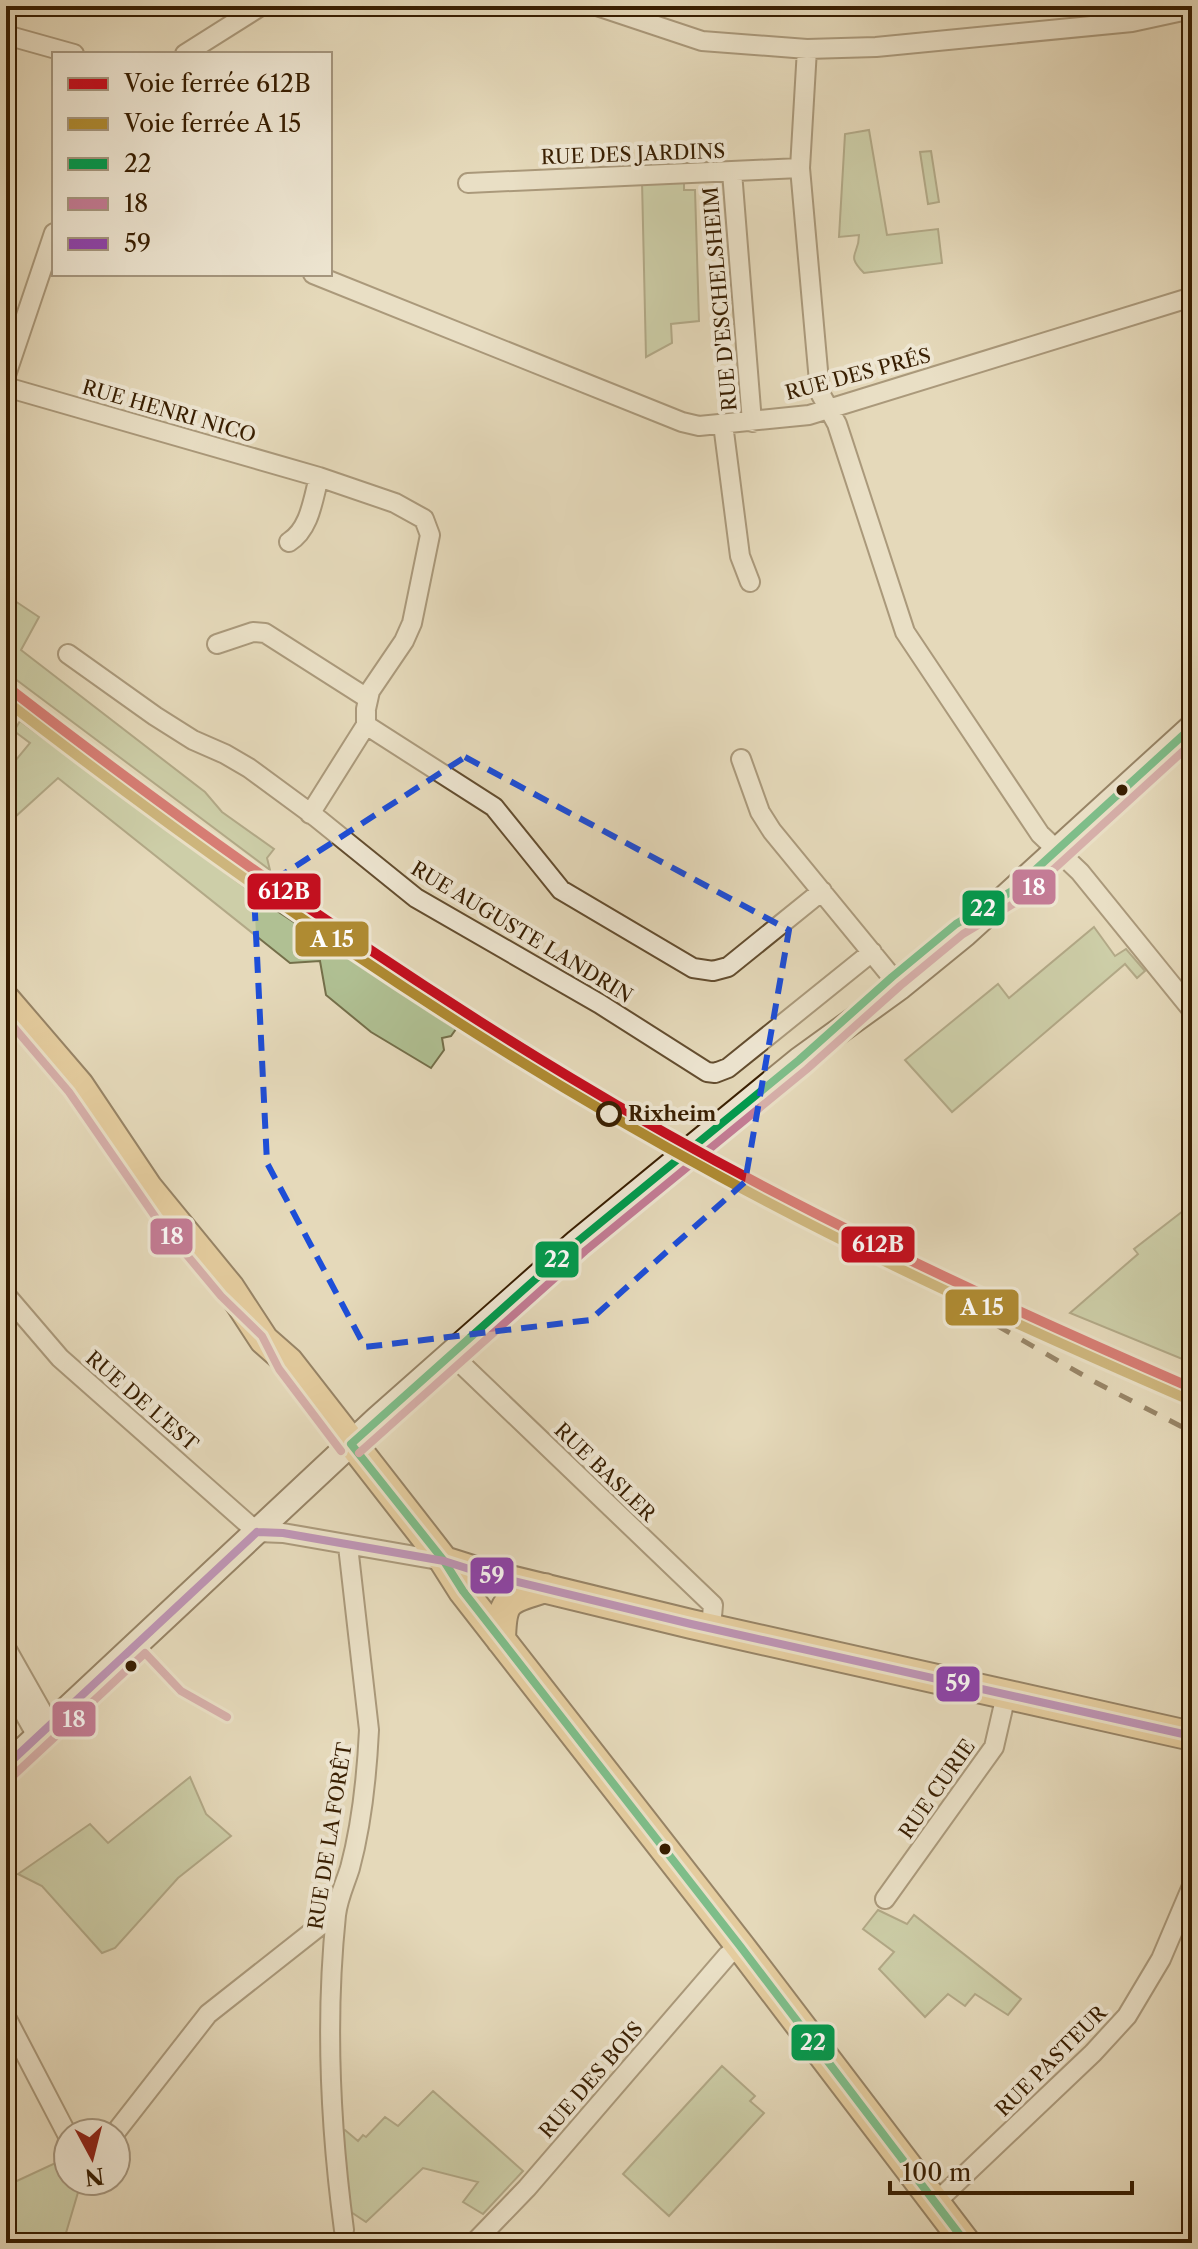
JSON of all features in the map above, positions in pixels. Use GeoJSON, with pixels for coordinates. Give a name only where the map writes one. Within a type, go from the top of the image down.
{"type":"FeatureCollection","features":[{"type":"Feature","properties":{"kind":"main road"},"geometry":{"type":"LineString","coordinates":[[6,1766],[351,1444],[614,1211],[896,982],[956,924],[1012,891],[1192,727]]}},
{"type":"Feature","properties":{"kind":"main road"},"geometry":{"type":"LineString","coordinates":[[6,1000],[79,1085],[148,1188],[230,1288],[271,1328],[289,1362],[351,1444],[966,2243]]}},
{"type":"Feature","properties":{"kind":"main road"},"geometry":{"type":"LineString","coordinates":[[444,1561],[711,1628],[1192,1736]]}},
{"type":"Feature","properties":{"kind":"main road"},"geometry":{"type":"LineString","coordinates":[[501,1640],[502,1614],[512,1599],[545,1588]]}},
{"type":"Feature","properties":{"kind":"street"},"geometry":{"type":"LineString","coordinates":[[188,52],[261,6]]}},
{"type":"Feature","properties":{"kind":"street"},"geometry":{"type":"LineString","coordinates":[[597,6],[702,41],[807,49],[876,47],[1117,23],[1192,9]]}},
{"type":"Feature","properties":{"kind":"street"},"geometry":{"type":"LineString","coordinates":[[6,35],[67,52]]}},
{"type":"Feature","properties":{"kind":"street"},"geometry":{"type":"LineString","coordinates":[[807,49],[800,168],[820,393],[837,424],[905,632],[1040,834],[1080,872],[1192,1010]]}},
{"type":"Feature","properties":{"kind":"street","name":"RUE DES JARDINS"},"geometry":{"type":"LineString","coordinates":[[468,183],[800,168]]}},
{"type":"Feature","properties":{"kind":"street","name":"RUE D'ESCHELSHEIM"},"geometry":{"type":"LineString","coordinates":[[732,172],[752,422]]}},
{"type":"Feature","properties":{"kind":"street"},"geometry":{"type":"LineString","coordinates":[[6,375],[11,338],[52,238]]}},
{"type":"Feature","properties":{"kind":"street","name":"RUE DES PRÉS"},"geometry":{"type":"LineString","coordinates":[[318,276],[682,422],[699,426],[809,415],[1192,297]]}},
{"type":"Feature","properties":{"kind":"street","name":"RUE HENRI NICO"},"geometry":{"type":"LineString","coordinates":[[6,387],[319,477],[414,511],[424,519],[429,530],[408,633],[367,698]]}},
{"type":"Feature","properties":{"kind":"street"},"geometry":{"type":"LineString","coordinates":[[723,424],[740,556],[750,582]]}},
{"type":"Feature","properties":{"kind":"street"},"geometry":{"type":"LineString","coordinates":[[289,542],[298,537],[305,527],[319,477]]}},
{"type":"Feature","properties":{"kind":"street"},"geometry":{"type":"LineString","coordinates":[[217,644],[253,632],[265,633],[367,698],[366,725],[310,814]]}},
{"type":"Feature","properties":{"kind":"street","name":"RUE AUGUSTE LANDRIN"},"geometry":{"type":"LineString","coordinates":[[68,654],[155,716],[193,740],[239,762],[416,898],[600,1004],[707,1072],[715,1073],[728,1068],[872,952]]}},
{"type":"Feature","properties":{"kind":"street"},"geometry":{"type":"LineString","coordinates":[[366,725],[494,807],[561,890],[693,968],[713,971],[728,967],[822,891]]}},
{"type":"Feature","properties":{"kind":"street"},"geometry":{"type":"LineString","coordinates":[[741,759],[760,812],[772,831],[896,982]]}},
{"type":"Feature","properties":{"kind":"street","name":"RUE DE L'EST"},"geometry":{"type":"LineString","coordinates":[[6,1295],[60,1358],[257,1532]]}},
{"type":"Feature","properties":{"kind":"street","name":"RUE BASLER"},"geometry":{"type":"LineString","coordinates":[[451,1354],[713,1605],[711,1628]]}},
{"type":"Feature","properties":{"kind":"street"},"geometry":{"type":"LineString","coordinates":[[257,1532],[283,1533],[444,1561]]}},
{"type":"Feature","properties":{"kind":"street","name":"RUE DE LA FORÊT"},"geometry":{"type":"LineString","coordinates":[[344,2230],[334,2158],[329,2082],[336,1913],[350,1867],[368,1760],[369,1730],[348,1546]]}},
{"type":"Feature","properties":{"kind":"street"},"geometry":{"type":"LineString","coordinates":[[6,1648],[43,1730]]}},
{"type":"Feature","properties":{"kind":"street"},"geometry":{"type":"LineString","coordinates":[[6,1681],[43,1730]]}},
{"type":"Feature","properties":{"kind":"street","name":"RUE CURIE"},"geometry":{"type":"LineString","coordinates":[[885,1899],[994,1747],[1006,1695]]}},
{"type":"Feature","properties":{"kind":"street","name":"RUE PASTEUR"},"geometry":{"type":"LineString","coordinates":[[935,2203],[1093,2053],[1127,2016],[1161,1959],[1192,1886]]}},
{"type":"Feature","properties":{"kind":"street"},"geometry":{"type":"LineString","coordinates":[[128,2117],[208,2014],[336,1913]]}},
{"type":"Feature","properties":{"kind":"street","name":"RUE DES BOIS"},"geometry":{"type":"LineString","coordinates":[[474,2243],[527,2188],[727,1956],[740,1946]]}},
{"type":"Feature","properties":{"kind":"street"},"geometry":{"type":"LineString","coordinates":[[6,2017],[12,2043],[57,2117]]}},
{"type":"Feature","properties":{"kind":"highlighted area"},"geometry":{"type":"Polygon","coordinates":[[[465,757],[789,930],[745,1182],[590,1320],[365,1347],[267,1163],[254,893],[465,757]]]}},
{"type":"Feature","properties":{"kind":"green space"},"geometry":{"type":"Polygon","coordinates":[[[869,130],[887,235],[938,229],[942,263],[864,273],[854,258],[859,235],[839,237],[845,134],[869,130]]]}},
{"type":"Feature","properties":{"kind":"green space"},"geometry":{"type":"Polygon","coordinates":[[[931,151],[939,202],[928,204],[920,152],[931,151]]]}},
{"type":"Feature","properties":{"kind":"green space"},"geometry":{"type":"Polygon","coordinates":[[[642,181],[684,181],[684,190],[695,190],[699,321],[671,324],[672,343],[646,357],[642,181]]]}},
{"type":"Feature","properties":{"kind":"green space"},"geometry":{"type":"Polygon","coordinates":[[[6,595],[39,617],[21,650],[205,792],[222,812],[274,849],[267,858],[270,870],[6,672],[6,595]]]}},
{"type":"Feature","properties":{"kind":"green space"},"geometry":{"type":"Polygon","coordinates":[[[20,721],[277,911],[456,1029],[451,1036],[442,1038],[444,1050],[431,1068],[371,1032],[326,995],[320,961],[290,963],[58,778],[15,817],[6,808],[6,772],[30,743],[14,731],[20,721]]]}},
{"type":"Feature","properties":{"kind":"green space"},"geometry":{"type":"Polygon","coordinates":[[[1094,927],[1115,956],[1126,949],[1145,971],[1137,978],[1125,964],[952,1112],[905,1060],[998,984],[1009,998],[1094,927]]]}},
{"type":"Feature","properties":{"kind":"green space"},"geometry":{"type":"Polygon","coordinates":[[[1192,1204],[1192,1363],[1070,1313],[1138,1254],[1134,1249],[1192,1204]]]}},
{"type":"Feature","properties":{"kind":"green space"},"geometry":{"type":"Polygon","coordinates":[[[190,1777],[206,1814],[231,1836],[178,1878],[115,1948],[102,1953],[42,1886],[18,1874],[90,1824],[108,1843],[190,1777]]]}},
{"type":"Feature","properties":{"kind":"green space"},"geometry":{"type":"Polygon","coordinates":[[[878,1910],[907,1924],[914,1915],[1021,1999],[1008,2015],[975,1994],[965,2006],[948,1994],[925,2017],[879,1969],[894,1952],[863,1929],[878,1910]]]}},
{"type":"Feature","properties":{"kind":"green space"},"geometry":{"type":"Polygon","coordinates":[[[722,2066],[755,2096],[750,2101],[764,2113],[669,2216],[623,2174],[722,2066]]]}},
{"type":"Feature","properties":{"kind":"green space"},"geometry":{"type":"Polygon","coordinates":[[[433,2091],[523,2171],[483,2214],[463,2202],[478,2182],[423,2168],[366,2222],[348,2210],[338,2132],[345,2130],[358,2141],[385,2117],[398,2126],[433,2091]]]}},
{"type":"Feature","properties":{"kind":"green space"},"geometry":{"type":"Polygon","coordinates":[[[52,2165],[52,2197],[77,2197],[63,2243],[6,2243],[6,2186],[52,2165]]]}},
{"type":"Feature","properties":{"kind":"railway"},"geometry":{"type":"LineString","coordinates":[[852,1242],[1095,1382],[1192,1432]]}},
{"type":"Feature","properties":{"kind":"rail line","name":"612B"},"geometry":{"type":"LineString","coordinates":[[6,686],[282,890],[424,986],[571,1078],[722,1164],[876,1244],[1192,1388]]}},
{"type":"Feature","properties":{"kind":"transit line"},"geometry":{"type":"LineString","coordinates":[[6,701],[177,830],[353,953],[442,1012],[625,1124],[776,1207],[892,1265],[1187,1399]]}},
{"type":"Feature","properties":{"kind":"transit line","name":"22"},"geometry":{"type":"LineString","coordinates":[[351,1444],[577,1242],[799,1060],[892,977],[956,924],[1012,891],[1192,727]]}},
{"type":"Feature","properties":{"kind":"transit line","name":"18"},"geometry":{"type":"LineString","coordinates":[[359,1453],[585,1251],[807,1069],[900,986],[963,934],[1020,900],[1192,743]]}},
{"type":"Feature","properties":{"kind":"transit line","name":"18"},"geometry":{"type":"LineString","coordinates":[[6,1018],[69,1092],[156,1218],[221,1296],[262,1336],[279,1369],[341,1451]]}},
{"type":"Feature","properties":{"kind":"transit line","name":"22"},"geometry":{"type":"LineString","coordinates":[[351,1444],[966,2243]]}},
{"type":"Feature","properties":{"kind":"transit line","name":"59"},"geometry":{"type":"LineString","coordinates":[[257,1532],[283,1533],[444,1561],[485,1574],[691,1624],[1192,1736]]}},
{"type":"Feature","properties":{"kind":"transit line","name":"59"},"geometry":{"type":"LineString","coordinates":[[6,1766],[257,1532]]}},
{"type":"Feature","properties":{"kind":"transit line","name":"18"},"geometry":{"type":"LineString","coordinates":[[14,1775],[145,1653],[181,1691],[227,1717]]}},
{"type":"Feature","properties":{"kind":"place","name":"Rixheim"},"geometry":{"type":"Point","coordinates":[609,1114]}}]}
